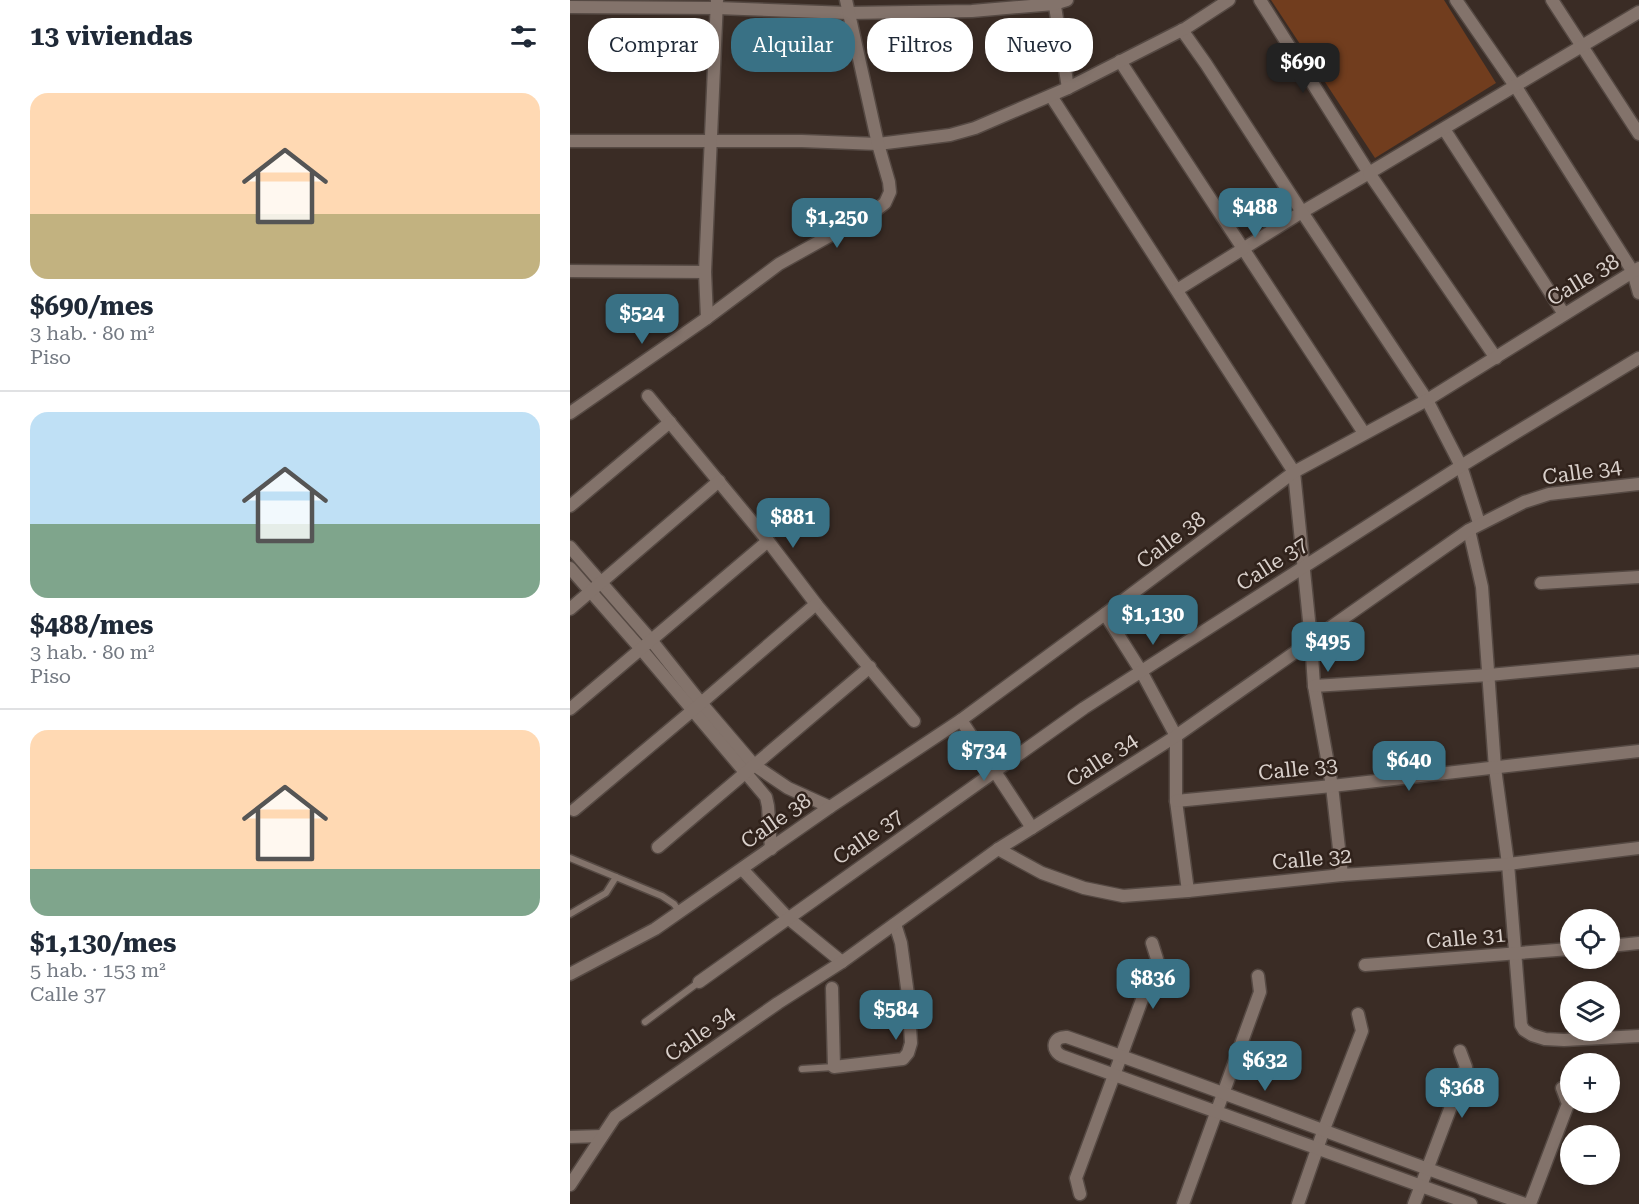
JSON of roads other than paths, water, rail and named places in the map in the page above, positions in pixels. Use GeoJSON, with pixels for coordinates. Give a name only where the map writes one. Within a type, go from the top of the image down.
{"type":"FeatureCollection","features":[{"type":"Feature","properties":{"kind":"street"},"geometry":{"type":"LineString","coordinates":[[570,141],[802,141],[878,144],[950,135],[1008,115],[1068,88],[1182,30],[1229,0]]}},
{"type":"Feature","properties":{"kind":"street"},"geometry":{"type":"LineString","coordinates":[[1260,0],[1369,173],[1496,358]]}},
{"type":"Feature","properties":{"kind":"street"},"geometry":{"type":"LineString","coordinates":[[1455,0],[1516,87],[1636,270],[1639,293]]}},
{"type":"Feature","properties":{"kind":"street"},"geometry":{"type":"LineString","coordinates":[[1552,0],[1639,134]]}},
{"type":"Feature","properties":{"kind":"street"},"geometry":{"type":"LineString","coordinates":[[570,7],[717,4],[972,11],[1058,1],[1068,88]]}},
{"type":"Feature","properties":{"kind":"street"},"geometry":{"type":"LineString","coordinates":[[707,318],[705,272],[717,4]]}},
{"type":"Feature","properties":{"kind":"street"},"geometry":{"type":"LineString","coordinates":[[570,413],[707,318],[779,264],[885,203],[890,192],[889,182],[878,144],[847,6]]}},
{"type":"Feature","properties":{"kind":"street"},"geometry":{"type":"LineString","coordinates":[[1177,290],[1302,212],[1639,12]]}},
{"type":"Feature","properties":{"kind":"street"},"geometry":{"type":"LineString","coordinates":[[1182,30],[1427,400],[1461,466],[1474,527],[1482,587],[1495,768],[1508,864],[1521,1025],[1532,1035],[1545,1039],[1639,1036]]}},
{"type":"Feature","properties":{"kind":"street"},"geometry":{"type":"LineString","coordinates":[[1120,61],[1364,433]]}},
{"type":"Feature","properties":{"kind":"street"},"geometry":{"type":"LineString","coordinates":[[1051,96],[1294,472],[1314,686],[1332,786],[1342,875]]}},
{"type":"Feature","properties":{"kind":"street"},"geometry":{"type":"LineString","coordinates":[[1444,129],[1564,314]]}},
{"type":"Feature","properties":{"kind":"street","name":"Calle 38"},"geometry":{"type":"LineString","coordinates":[[570,974],[655,929],[830,807],[961,720],[1294,472],[1427,400],[1636,270]]}},
{"type":"Feature","properties":{"kind":"street"},"geometry":{"type":"LineString","coordinates":[[570,272],[705,272]]}},
{"type":"Feature","properties":{"kind":"street","name":"Calle 37"},"geometry":{"type":"LineString","coordinates":[[699,981],[1084,708],[1461,466],[1639,358]]}},
{"type":"Feature","properties":{"kind":"street"},"geometry":{"type":"LineString","coordinates":[[648,396],[914,721]]}},
{"type":"Feature","properties":{"kind":"street"},"geometry":{"type":"LineString","coordinates":[[570,506],[670,422]]}},
{"type":"Feature","properties":{"kind":"street"},"geometry":{"type":"LineString","coordinates":[[570,609],[719,482]]}},
{"type":"Feature","properties":{"kind":"street","name":"Calle 34"},"geometry":{"type":"LineString","coordinates":[[570,1185],[615,1117],[778,1003],[842,962],[998,849],[1176,736],[1474,527],[1524,502],[1549,494],[1639,484]]}},
{"type":"Feature","properties":{"kind":"street"},"geometry":{"type":"LineString","coordinates":[[570,709],[768,541]]}},
{"type":"Feature","properties":{"kind":"street"},"geometry":{"type":"LineString","coordinates":[[570,547],[651,640],[697,706]]}},
{"type":"Feature","properties":{"kind":"street"},"geometry":{"type":"LineString","coordinates":[[570,568],[641,649],[697,706],[750,768],[766,797],[771,849]]}},
{"type":"Feature","properties":{"kind":"street"},"geometry":{"type":"LineString","coordinates":[[1541,584],[1639,576]]}},
{"type":"Feature","properties":{"kind":"street"},"geometry":{"type":"LineString","coordinates":[[574,810],[816,604]]}},
{"type":"Feature","properties":{"kind":"street"},"geometry":{"type":"LineString","coordinates":[[1105,614],[1141,671],[1176,736],[1176,801],[1188,891]]}},
{"type":"Feature","properties":{"kind":"street"},"geometry":{"type":"LineString","coordinates":[[1314,686],[1489,675],[1639,661]]}},
{"type":"Feature","properties":{"kind":"street"},"geometry":{"type":"LineString","coordinates":[[658,847],[870,667]]}},
{"type":"Feature","properties":{"kind":"street"},"geometry":{"type":"LineString","coordinates":[[961,720],[1032,828]]}},
{"type":"Feature","properties":{"kind":"street","name":"Calle 33"},"geometry":{"type":"LineString","coordinates":[[1176,801],[1332,786],[1639,751]]}},
{"type":"Feature","properties":{"kind":"street"},"geometry":{"type":"LineString","coordinates":[[750,768],[830,807]]}},
{"type":"Feature","properties":{"kind":"street","name":"Calle 32"},"geometry":{"type":"LineString","coordinates":[[998,849],[1042,873],[1084,888],[1123,896],[1342,875],[1508,864],[1639,848]]}},
{"type":"Feature","properties":{"kind":"street"},"geometry":{"type":"LineString","coordinates":[[742,869],[788,918],[842,962]]}},
{"type":"Feature","properties":{"kind":"street"},"geometry":{"type":"LineString","coordinates":[[832,988],[834,1067],[903,1059],[911,1043],[908,995],[901,944],[895,924]]}},
{"type":"Feature","properties":{"kind":"street"},"geometry":{"type":"LineString","coordinates":[[1080,1194],[1076,1178],[1157,958],[1152,943]]}},
{"type":"Feature","properties":{"kind":"street"},"geometry":{"type":"LineString","coordinates":[[1620,945],[1639,943]]}},
{"type":"Feature","properties":{"kind":"street","name":"Calle 31"},"geometry":{"type":"LineString","coordinates":[[1365,965],[1560,950]]}},
{"type":"Feature","properties":{"kind":"street"},"geometry":{"type":"LineString","coordinates":[[1183,1204],[1260,992],[1258,976]]}},
{"type":"Feature","properties":{"kind":"street"},"geometry":{"type":"LineString","coordinates":[[1298,1204],[1362,1032],[1358,1014]]}},
{"type":"Feature","properties":{"kind":"street"},"geometry":{"type":"LineString","coordinates":[[1471,1204],[1317,1150],[1058,1054],[1054,1048],[1056,1041],[1067,1037],[1120,1055],[1525,1204]]}},
{"type":"Feature","properties":{"kind":"street"},"geometry":{"type":"LineString","coordinates":[[1414,1204],[1466,1067],[1460,1051]]}},
{"type":"Feature","properties":{"kind":"street"},"geometry":{"type":"LineString","coordinates":[[1530,1204],[1565,1113]]}},
{"type":"Feature","properties":{"kind":"street"},"geometry":{"type":"LineString","coordinates":[[570,1137],[602,1136]]}},
{"type":"Feature","properties":{"kind":"lane"},"geometry":{"type":"LineString","coordinates":[[570,858],[662,896],[674,903],[680,912]]}},
{"type":"Feature","properties":{"kind":"lane"},"geometry":{"type":"LineString","coordinates":[[570,914],[606,893],[616,877]]}},
{"type":"Feature","properties":{"kind":"lane"},"geometry":{"type":"LineString","coordinates":[[645,1022],[699,981]]}},
{"type":"Feature","properties":{"kind":"lane"},"geometry":{"type":"LineString","coordinates":[[802,1069],[834,1067]]}}]}
